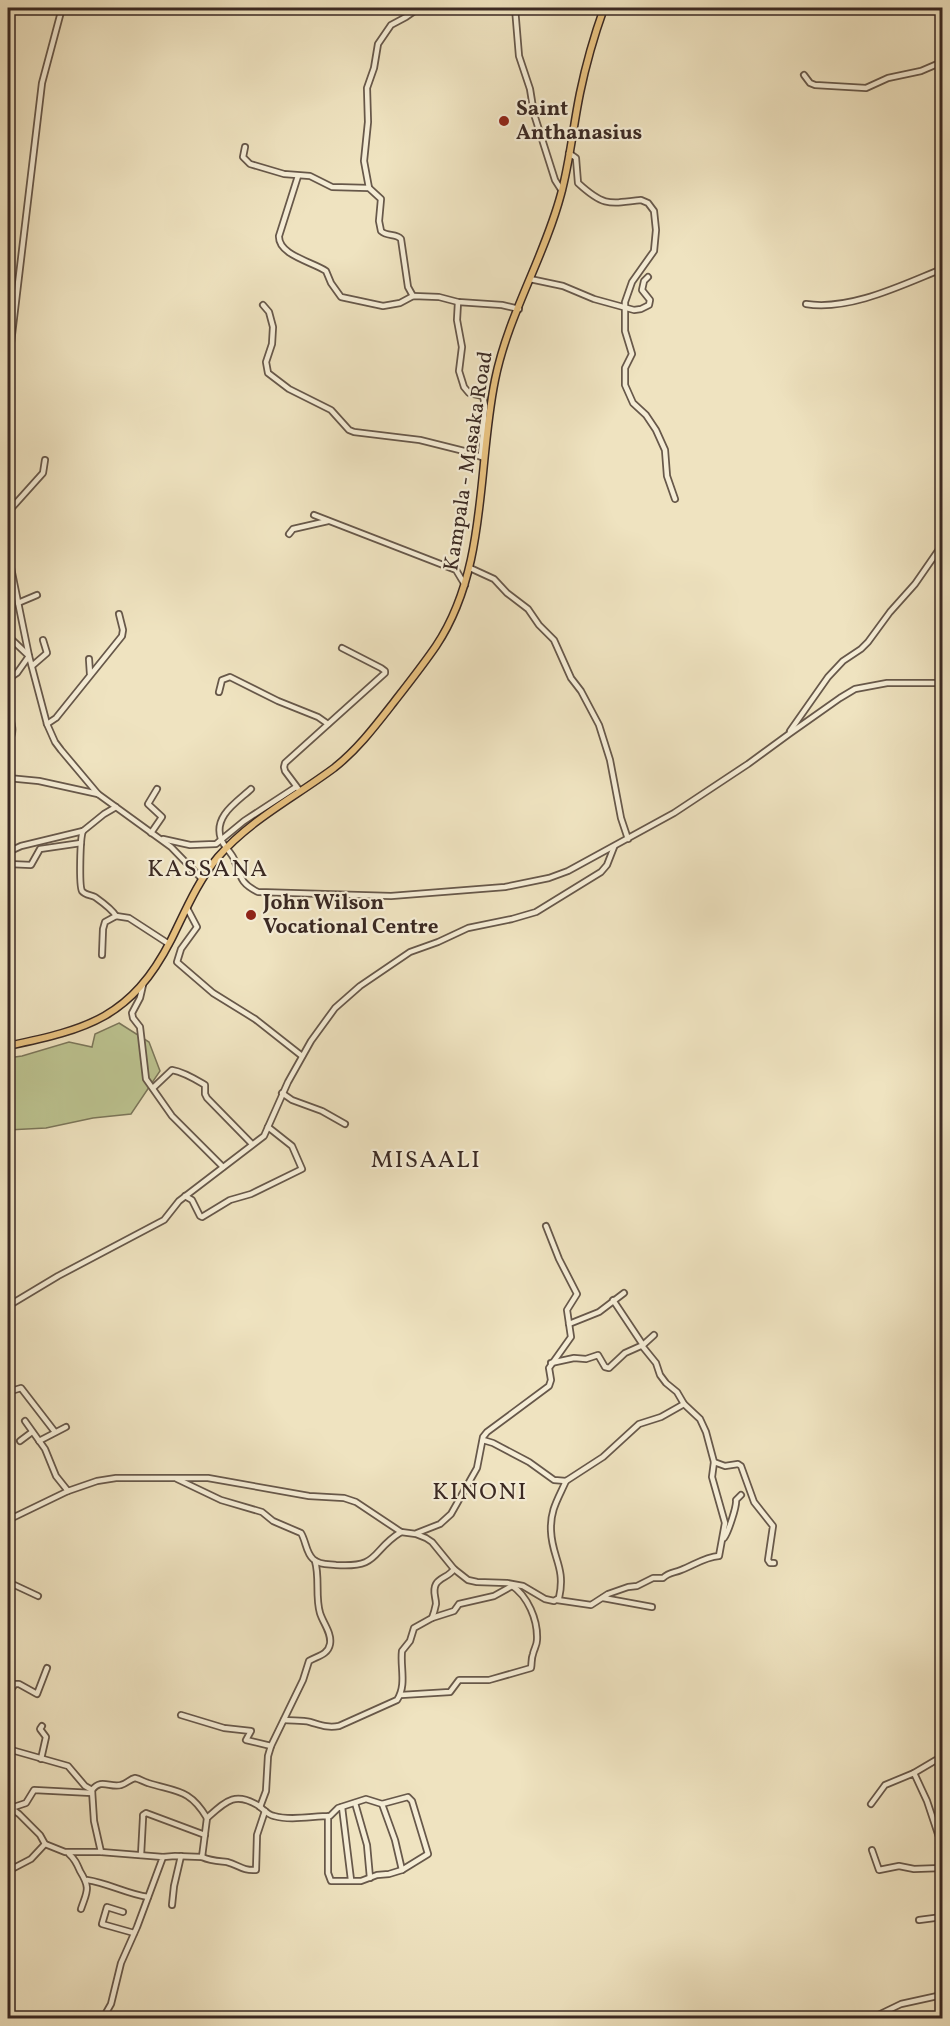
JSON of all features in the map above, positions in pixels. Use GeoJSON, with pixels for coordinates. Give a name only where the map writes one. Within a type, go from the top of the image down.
{"type":"FeatureCollection","features":[{"type":"Feature","properties":{"kind":"main road","name":"Kampala - Masaka Road"},"geometry":{"type":"LineString","coordinates":[[8,1046],[75,1029],[101,1019],[119,1008],[143,984],[169,944],[202,879],[226,847],[298,789],[340,762],[359,745],[437,644],[458,607],[470,568],[483,457],[498,369],[505,343],[562,191],[584,73],[604,8]]}},
{"type":"Feature","properties":{"kind":"street"},"geometry":{"type":"LineString","coordinates":[[8,368],[42,83],[62,8]]}},
{"type":"Feature","properties":{"kind":"street"},"geometry":{"type":"LineString","coordinates":[[413,296],[408,287],[401,239],[397,236],[386,235],[381,231],[379,221],[381,200],[369,188],[364,161],[368,122],[367,88],[374,68],[378,44],[391,25],[419,8]]}},
{"type":"Feature","properties":{"kind":"street"},"geometry":{"type":"LineString","coordinates":[[516,8],[520,61],[555,180],[562,191]]}},
{"type":"Feature","properties":{"kind":"street"},"geometry":{"type":"LineString","coordinates":[[804,75],[810,83],[815,85],[866,88],[888,78],[942,62]]}},
{"type":"Feature","properties":{"kind":"street"},"geometry":{"type":"LineString","coordinates":[[245,147],[243,157],[250,164],[284,174],[310,176],[336,188],[369,188]]}},
{"type":"Feature","properties":{"kind":"street"},"geometry":{"type":"LineString","coordinates":[[569,153],[576,158],[578,183],[598,200],[626,202],[641,200],[648,203],[654,211],[656,222],[654,250],[632,282],[626,296],[625,331],[632,354],[624,368],[625,386],[633,403],[646,415],[656,430],[665,450],[667,476],[675,500]]}},
{"type":"Feature","properties":{"kind":"street"},"geometry":{"type":"LineString","coordinates":[[298,176],[279,242],[300,259],[326,271],[341,297],[383,306],[400,303],[413,296],[439,297],[458,302],[502,305],[519,309]]}},
{"type":"Feature","properties":{"kind":"street"},"geometry":{"type":"LineString","coordinates":[[806,304],[824,307],[842,303],[875,294],[942,269]]}},
{"type":"Feature","properties":{"kind":"street"},"geometry":{"type":"LineString","coordinates":[[530,279],[563,286],[634,310],[650,304],[650,300],[642,291],[644,281],[648,277]]}},
{"type":"Feature","properties":{"kind":"street"},"geometry":{"type":"LineString","coordinates":[[263,305],[269,312],[273,332],[272,345],[266,359],[266,369],[271,376],[289,389],[331,410],[349,430],[354,432],[420,440],[483,457],[485,406],[483,396],[469,393],[461,381],[459,370],[462,347],[457,320],[458,302]]}},
{"type":"Feature","properties":{"kind":"street"},"geometry":{"type":"LineString","coordinates":[[8,512],[42,474],[45,460]]}},
{"type":"Feature","properties":{"kind":"street"},"geometry":{"type":"LineString","coordinates":[[314,515],[456,570],[465,585]]}},
{"type":"Feature","properties":{"kind":"street"},"geometry":{"type":"LineString","coordinates":[[289,534],[293,529],[328,521]]}},
{"type":"Feature","properties":{"kind":"street"},"geometry":{"type":"LineString","coordinates":[[789,734],[828,677],[843,661],[868,642],[915,584],[942,545]]}},
{"type":"Feature","properties":{"kind":"street"},"geometry":{"type":"LineString","coordinates":[[8,554],[29,656],[47,724],[55,742],[98,794],[160,838],[202,879]]}},
{"type":"Feature","properties":{"kind":"street"},"geometry":{"type":"LineString","coordinates":[[470,568],[494,579],[507,593],[528,609],[539,625],[554,640],[571,678],[581,691],[599,725],[610,760],[621,818],[628,839]]}},
{"type":"Feature","properties":{"kind":"street"},"geometry":{"type":"LineString","coordinates":[[18,603],[37,595]]}},
{"type":"Feature","properties":{"kind":"street"},"geometry":{"type":"LineString","coordinates":[[47,724],[57,716],[123,633],[119,614]]}},
{"type":"Feature","properties":{"kind":"street"},"geometry":{"type":"LineString","coordinates":[[8,636],[29,656]]}},
{"type":"Feature","properties":{"kind":"street"},"geometry":{"type":"LineString","coordinates":[[32,666],[47,653],[43,640]]}},
{"type":"Feature","properties":{"kind":"street"},"geometry":{"type":"LineString","coordinates":[[160,838],[190,844],[216,844],[244,821],[298,789],[285,771],[284,765],[385,673],[385,670],[342,648]]}},
{"type":"Feature","properties":{"kind":"street"},"geometry":{"type":"LineString","coordinates":[[8,679],[17,673],[29,656]]}},
{"type":"Feature","properties":{"kind":"street"},"geometry":{"type":"LineString","coordinates":[[89,659],[90,674]]}},
{"type":"Feature","properties":{"kind":"street"},"geometry":{"type":"LineString","coordinates":[[219,692],[221,682],[230,678],[318,717],[328,724]]}},
{"type":"Feature","properties":{"kind":"street"},"geometry":{"type":"LineString","coordinates":[[251,789],[227,810],[221,827],[222,841],[233,856],[241,879],[258,892],[391,896],[482,890],[530,883],[567,871],[628,839],[719,784],[855,689],[887,683],[942,683]]}},
{"type":"Feature","properties":{"kind":"street"},"geometry":{"type":"LineString","coordinates":[[8,710],[14,728],[8,742]]}},
{"type":"Feature","properties":{"kind":"street"},"geometry":{"type":"LineString","coordinates":[[8,778],[98,794]]}},
{"type":"Feature","properties":{"kind":"street"},"geometry":{"type":"LineString","coordinates":[[152,833],[162,817],[148,804],[157,789]]}},
{"type":"Feature","properties":{"kind":"street"},"geometry":{"type":"LineString","coordinates":[[8,852],[21,846],[83,831],[116,807]]}},
{"type":"Feature","properties":{"kind":"street"},"geometry":{"type":"LineString","coordinates":[[83,831],[80,856],[81,890],[94,897],[116,916],[129,918],[169,944]]}},
{"type":"Feature","properties":{"kind":"street"},"geometry":{"type":"LineString","coordinates":[[9,864],[31,865],[40,849],[81,843]]}},
{"type":"Feature","properties":{"kind":"street"},"geometry":{"type":"LineString","coordinates":[[8,1306],[58,1276],[164,1220],[179,1201],[264,1136],[282,1093],[302,1056],[335,1008],[360,986],[410,952],[468,928],[525,916],[543,908],[601,872],[607,866],[615,845]]}},
{"type":"Feature","properties":{"kind":"street"},"geometry":{"type":"LineString","coordinates":[[186,907],[197,927],[181,949],[177,962],[213,993],[255,1019],[302,1056]]}},
{"type":"Feature","properties":{"kind":"street"},"geometry":{"type":"LineString","coordinates":[[102,955],[105,922],[116,916]]}},
{"type":"Feature","properties":{"kind":"street"},"geometry":{"type":"LineString","coordinates":[[143,984],[140,999],[132,1012],[133,1018],[140,1027],[145,1076],[172,1116],[223,1167]]}},
{"type":"Feature","properties":{"kind":"street"},"geometry":{"type":"LineString","coordinates":[[153,1088],[172,1071],[183,1072],[194,1078],[205,1085],[207,1098],[252,1144]]}},
{"type":"Feature","properties":{"kind":"street"},"geometry":{"type":"LineString","coordinates":[[282,1093],[292,1100],[322,1111],[345,1124]]}},
{"type":"Feature","properties":{"kind":"street"},"geometry":{"type":"LineString","coordinates":[[185,1196],[191,1199],[202,1217],[230,1200],[251,1194],[302,1169],[292,1146],[268,1127]]}},
{"type":"Feature","properties":{"kind":"street"},"geometry":{"type":"LineString","coordinates":[[416,1534],[440,1524],[451,1514],[477,1468],[487,1432],[549,1386],[551,1363],[571,1337],[567,1310],[577,1294],[559,1259],[546,1226]]}},
{"type":"Feature","properties":{"kind":"street"},"geometry":{"type":"LineString","coordinates":[[569,1324],[599,1312],[624,1293]]}},
{"type":"Feature","properties":{"kind":"street"},"geometry":{"type":"LineString","coordinates":[[8,1520],[68,1491],[105,1479],[207,1478],[309,1496],[350,1499],[401,1532],[416,1534],[432,1542],[454,1569],[468,1580],[523,1586],[544,1599],[591,1605],[608,1594],[637,1586],[653,1578],[663,1578],[668,1573],[683,1570],[696,1562],[719,1556],[725,1519],[712,1477],[714,1462],[700,1419],[660,1375],[656,1363],[613,1300]]}},
{"type":"Feature","properties":{"kind":"street"},"geometry":{"type":"LineString","coordinates":[[551,1363],[574,1358],[586,1359],[598,1355],[609,1368],[625,1353],[643,1345],[654,1335]]}},
{"type":"Feature","properties":{"kind":"street"},"geometry":{"type":"LineString","coordinates":[[8,1392],[21,1388],[55,1432]]}},
{"type":"Feature","properties":{"kind":"street"},"geometry":{"type":"LineString","coordinates":[[557,1600],[562,1575],[552,1537],[552,1519],[558,1495],[566,1481],[603,1457],[643,1421],[661,1417],[684,1404]]}},
{"type":"Feature","properties":{"kind":"street"},"geometry":{"type":"LineString","coordinates":[[25,1421],[39,1441],[56,1476],[68,1491]]}},
{"type":"Feature","properties":{"kind":"street"},"geometry":{"type":"LineString","coordinates":[[39,1441],[66,1427]]}},
{"type":"Feature","properties":{"kind":"street"},"geometry":{"type":"LineString","coordinates":[[20,1441],[32,1432]]}},
{"type":"Feature","properties":{"kind":"street"},"geometry":{"type":"LineString","coordinates":[[483,1440],[529,1462],[554,1480],[566,1481]]}},
{"type":"Feature","properties":{"kind":"street"},"geometry":{"type":"LineString","coordinates":[[714,1462],[718,1465],[738,1464],[741,1466],[754,1502],[774,1528],[768,1560],[774,1563]]}},
{"type":"Feature","properties":{"kind":"street"},"geometry":{"type":"LineString","coordinates":[[69,1854],[101,1852],[141,1856],[202,1857],[211,1861],[231,1863],[244,1870],[256,1870],[257,1835],[268,1779],[268,1756],[271,1746],[303,1680],[309,1661],[326,1653],[330,1646],[330,1634],[319,1610],[318,1570],[301,1533],[273,1521],[262,1512],[221,1500],[175,1478]]}},
{"type":"Feature","properties":{"kind":"street"},"geometry":{"type":"LineString","coordinates":[[723,1538],[729,1530],[731,1517],[737,1506],[736,1500],[741,1495]]}},
{"type":"Feature","properties":{"kind":"street"},"geometry":{"type":"LineString","coordinates":[[720,1506],[731,1517]]}},
{"type":"Feature","properties":{"kind":"street"},"geometry":{"type":"LineString","coordinates":[[315,1561],[323,1564],[360,1565],[377,1555],[391,1538],[401,1532]]}},
{"type":"Feature","properties":{"kind":"street"},"geometry":{"type":"LineString","coordinates":[[432,1618],[435,1608],[435,1584],[451,1575],[454,1569]]}},
{"type":"Feature","properties":{"kind":"street"},"geometry":{"type":"LineString","coordinates":[[8,1582],[38,1596]]}},
{"type":"Feature","properties":{"kind":"street"},"geometry":{"type":"LineString","coordinates":[[400,1695],[450,1692],[459,1680],[489,1680],[531,1668],[537,1643],[534,1623],[528,1602],[519,1590],[507,1583]]}},
{"type":"Feature","properties":{"kind":"street"},"geometry":{"type":"LineString","coordinates":[[284,1720],[310,1722],[322,1727],[339,1726],[393,1703],[400,1695],[403,1682],[402,1651],[410,1641],[414,1628],[432,1618],[454,1611],[459,1604],[494,1596],[512,1586]]}},
{"type":"Feature","properties":{"kind":"street"},"geometry":{"type":"LineString","coordinates":[[603,1598],[652,1607]]}},
{"type":"Feature","properties":{"kind":"street"},"geometry":{"type":"LineString","coordinates":[[8,1693],[15,1684],[19,1684],[37,1694],[47,1668]]}},
{"type":"Feature","properties":{"kind":"street"},"geometry":{"type":"LineString","coordinates":[[181,1715],[224,1728],[251,1731],[246,1740],[271,1746]]}},
{"type":"Feature","properties":{"kind":"street"},"geometry":{"type":"LineString","coordinates":[[41,1759],[46,1737],[40,1730],[42,1726]]}},
{"type":"Feature","properties":{"kind":"street"},"geometry":{"type":"LineString","coordinates":[[8,1749],[68,1766],[92,1791]]}},
{"type":"Feature","properties":{"kind":"street"},"geometry":{"type":"LineString","coordinates":[[871,1804],[885,1785],[914,1773],[936,1760]]}},
{"type":"Feature","properties":{"kind":"street"},"geometry":{"type":"LineString","coordinates":[[914,1773],[927,1801],[942,1846]]}},
{"type":"Feature","properties":{"kind":"street"},"geometry":{"type":"LineString","coordinates":[[101,1852],[94,1821],[92,1791],[94,1786],[100,1784],[120,1786],[132,1778],[138,1778],[179,1792],[191,1798],[201,1808],[207,1818],[202,1857]]}},
{"type":"Feature","properties":{"kind":"street"},"geometry":{"type":"LineString","coordinates":[[9,1807],[26,1803],[34,1790],[92,1791]]}},
{"type":"Feature","properties":{"kind":"street"},"geometry":{"type":"LineString","coordinates":[[207,1818],[236,1798],[243,1798],[276,1817],[328,1816],[333,1815],[336,1809],[369,1799],[382,1804],[406,1797],[411,1799],[429,1852],[402,1870],[362,1881],[331,1881],[328,1876],[328,1816]]}},
{"type":"Feature","properties":{"kind":"street"},"geometry":{"type":"LineString","coordinates":[[355,1803],[367,1845],[370,1878]]}},
{"type":"Feature","properties":{"kind":"street"},"geometry":{"type":"LineString","coordinates":[[382,1804],[402,1870]]}},
{"type":"Feature","properties":{"kind":"street"},"geometry":{"type":"LineString","coordinates":[[9,1807],[40,1835],[45,1844],[69,1854],[76,1862],[87,1880],[88,1892],[81,1909]]}},
{"type":"Feature","properties":{"kind":"street"},"geometry":{"type":"LineString","coordinates":[[342,1807],[351,1880]]}},
{"type":"Feature","properties":{"kind":"street"},"geometry":{"type":"LineString","coordinates":[[141,1856],[142,1818],[146,1813],[205,1835]]}},
{"type":"Feature","properties":{"kind":"street"},"geometry":{"type":"LineString","coordinates":[[8,1871],[31,1859],[45,1844]]}},
{"type":"Feature","properties":{"kind":"street"},"geometry":{"type":"LineString","coordinates":[[872,1850],[878,1870],[899,1866],[914,1869],[942,1868]]}},
{"type":"Feature","properties":{"kind":"street"},"geometry":{"type":"LineString","coordinates":[[172,1905],[181,1856]]}},
{"type":"Feature","properties":{"kind":"street"},"geometry":{"type":"LineString","coordinates":[[103,2019],[111,2004],[120,1967],[163,1857]]}},
{"type":"Feature","properties":{"kind":"street"},"geometry":{"type":"LineString","coordinates":[[87,1880],[148,1897]]}},
{"type":"Feature","properties":{"kind":"street"},"geometry":{"type":"LineString","coordinates":[[123,1912],[107,1907],[102,1924],[134,1933]]}},
{"type":"Feature","properties":{"kind":"street"},"geometry":{"type":"LineString","coordinates":[[919,1920],[942,1917]]}},
{"type":"Feature","properties":{"kind":"street"},"geometry":{"type":"LineString","coordinates":[[872,2019],[901,2004],[942,1995]]}},
{"type":"Feature","properties":{"kind":"green space"},"geometry":{"type":"Polygon","coordinates":[[[119,1023],[149,1042],[160,1071],[131,1114],[93,1118],[46,1128],[8,1130],[8,1058],[69,1042],[92,1047],[95,1034],[119,1023]]]}},
{"type":"Feature","properties":{"kind":"place","name":"Saint Anthanasius"},"geometry":{"type":"Point","coordinates":[504,121]}},
{"type":"Feature","properties":{"kind":"place","name":"John Wilson Vocational Centre"},"geometry":{"type":"Point","coordinates":[251,915]}},
{"type":"Feature","properties":{"kind":"district","name":"KASSANA"},"geometry":{"type":"Point","coordinates":[208,870]}},
{"type":"Feature","properties":{"kind":"district","name":"MISAALI"},"geometry":{"type":"Point","coordinates":[426,1161]}},
{"type":"Feature","properties":{"kind":"district","name":"KINONI"},"geometry":{"type":"Point","coordinates":[480,1493]}}]}
